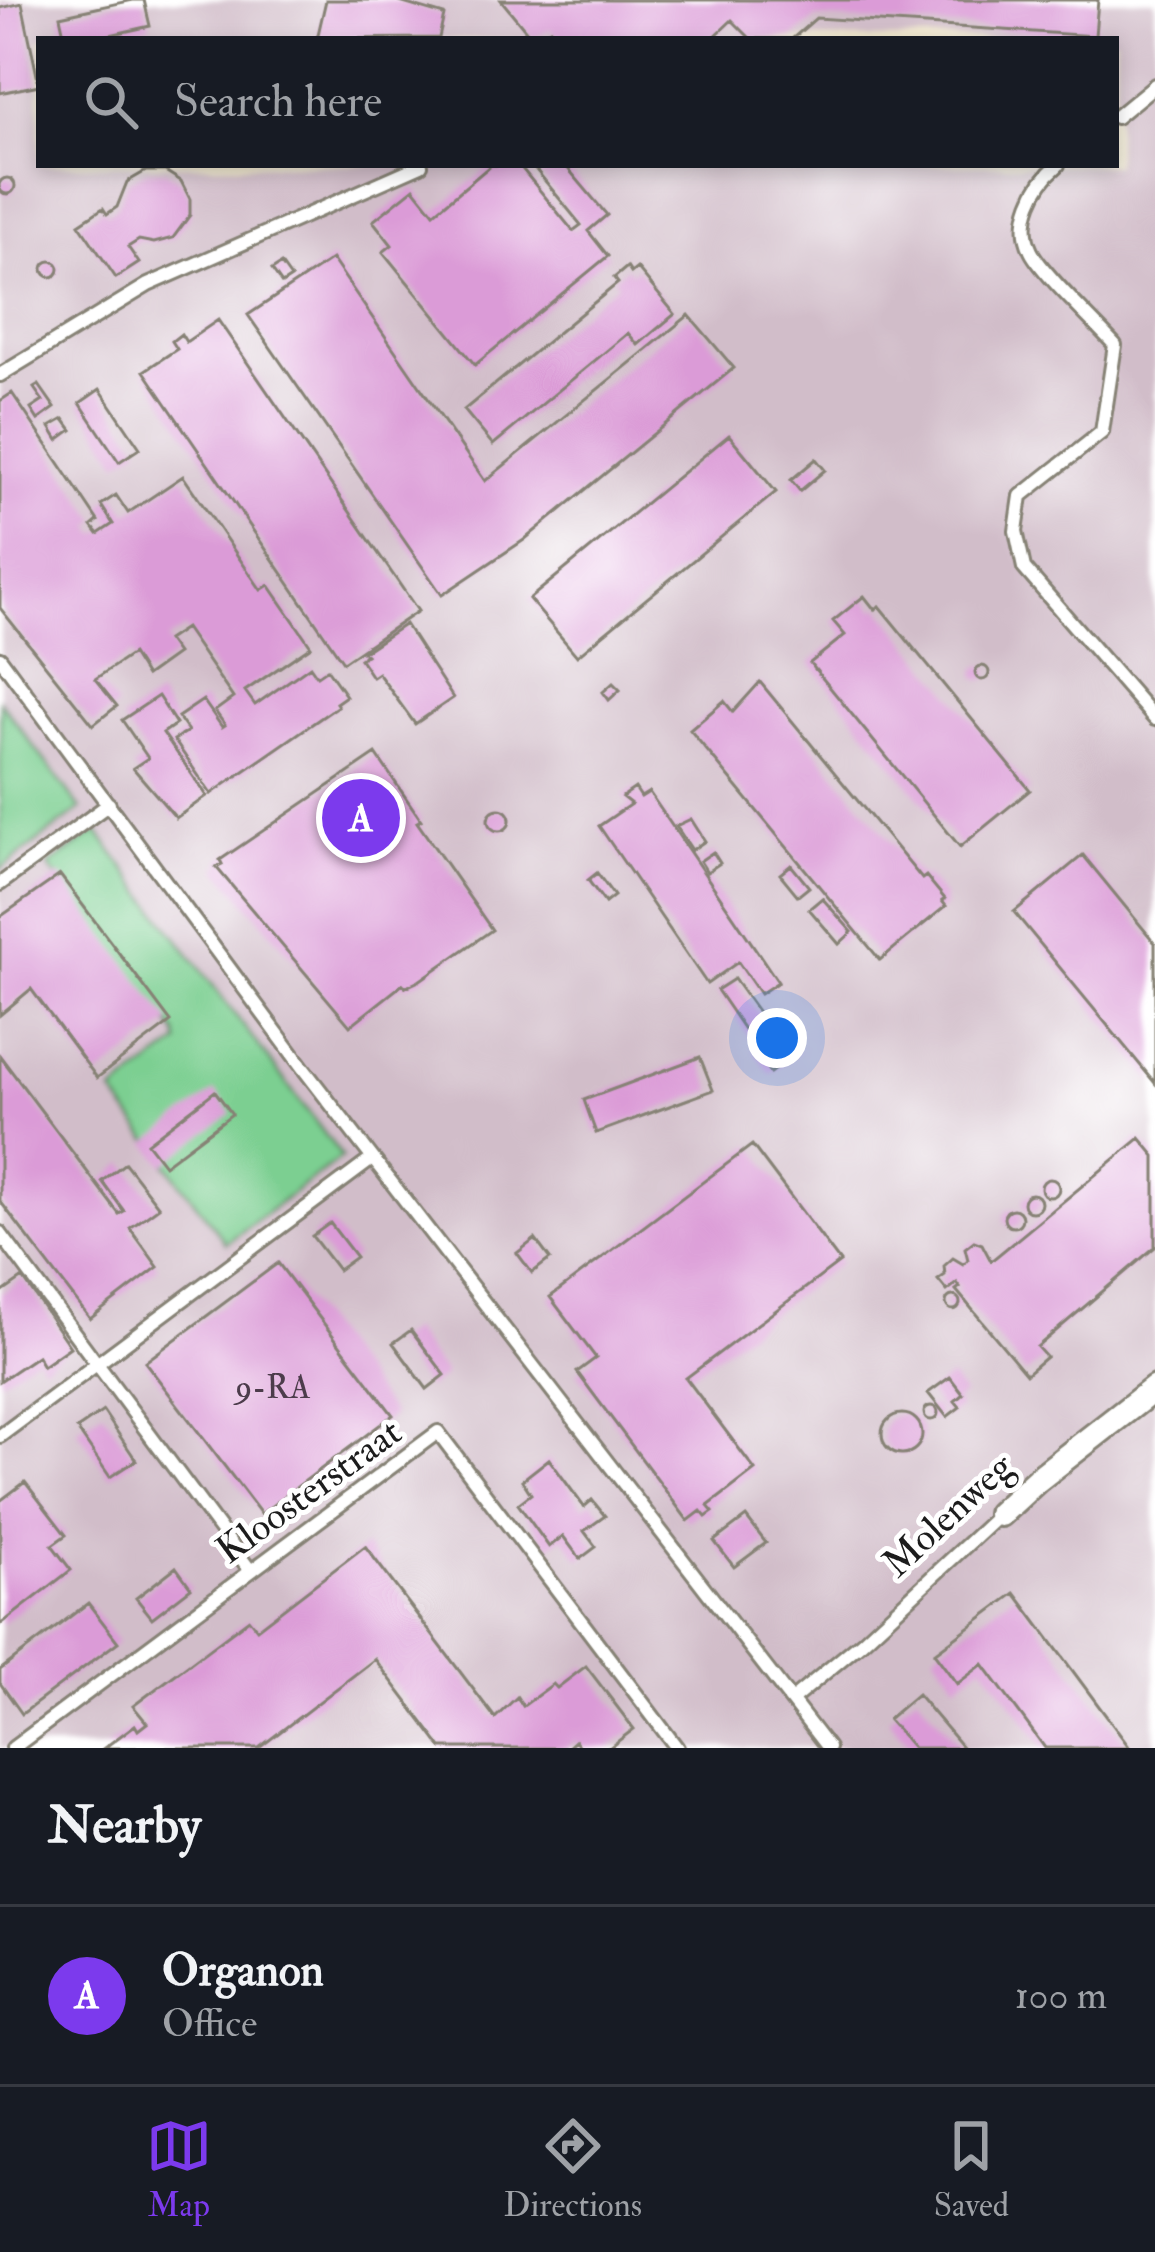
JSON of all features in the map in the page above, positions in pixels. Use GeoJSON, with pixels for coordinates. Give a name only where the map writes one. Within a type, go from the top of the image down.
{"type":"FeatureCollection","features":[{"type":"Feature","properties":{"kind":"street","name":"Molenweg"},"geometry":{"type":"LineString","coordinates":[[1000,1514],[1036,1480],[1155,1388]]}},
{"type":"Feature","properties":{"kind":"lane"},"geometry":{"type":"LineString","coordinates":[[1119,115],[1155,85]]}},
{"type":"Feature","properties":{"kind":"lane"},"geometry":{"type":"LineString","coordinates":[[0,374],[148,285],[414,168]]}},
{"type":"Feature","properties":{"kind":"lane"},"geometry":{"type":"LineString","coordinates":[[1054,168],[1025,214],[1031,250],[1115,345],[1109,404],[1102,432],[1021,496],[1016,531],[1024,568],[1155,719]]}},
{"type":"Feature","properties":{"kind":"lane"},"geometry":{"type":"LineString","coordinates":[[0,658],[372,1159],[828,1748]]}},
{"type":"Feature","properties":{"kind":"lane"},"geometry":{"type":"LineString","coordinates":[[0,884],[109,804]]}},
{"type":"Feature","properties":{"kind":"lane"},"geometry":{"type":"LineString","coordinates":[[0,1436],[372,1159]]}},
{"type":"Feature","properties":{"kind":"lane"},"geometry":{"type":"LineString","coordinates":[[0,1233],[250,1570]]}},
{"type":"Feature","properties":{"kind":"lane","name":"Kloosterstraat"},"geometry":{"type":"LineString","coordinates":[[13,1748],[438,1432],[677,1748]]}},
{"type":"Feature","properties":{"kind":"lane","name":"Molenweg"},"geometry":{"type":"LineString","coordinates":[[793,1699],[1000,1514]]}},
{"type":"Feature","properties":{"kind":"shaded area"},"geometry":{"type":"Polygon","coordinates":[[[0,0],[1155,0],[1155,1748],[0,1748],[0,0]]]}},
{"type":"Feature","properties":{"kind":"green space"},"geometry":{"type":"Polygon","coordinates":[[[0,701],[81,809],[0,870],[0,701]]]}},
{"type":"Feature","properties":{"kind":"green space"},"geometry":{"type":"Polygon","coordinates":[[[97,831],[342,1157],[226,1243],[113,1093],[179,1043],[177,1034],[48,866],[97,831]]]}},
{"type":"Feature","properties":{"kind":"building"},"geometry":{"type":"Polygon","coordinates":[[[144,0],[150,26],[105,36],[64,36],[60,16],[144,0]]]}},
{"type":"Feature","properties":{"kind":"building"},"geometry":{"type":"Polygon","coordinates":[[[326,0],[393,0],[444,15],[439,36],[318,36],[326,0]]]}},
{"type":"Feature","properties":{"kind":"building"},"geometry":{"type":"Polygon","coordinates":[[[501,0],[1098,0],[1095,36],[816,18],[795,36],[748,36],[732,20],[715,36],[556,36],[550,29],[531,36],[501,0]]]}},
{"type":"Feature","properties":{"kind":"building"},"geometry":{"type":"Polygon","coordinates":[[[22,3],[36,86],[0,93],[0,8],[22,3]]]}},
{"type":"Feature","properties":{"kind":"building"},"geometry":{"type":"Polygon","coordinates":[[[487,168],[521,168],[573,231],[581,225],[534,168],[568,168],[607,215],[588,231],[608,256],[475,365],[383,252],[392,245],[373,221],[414,188],[434,213],[487,168]]]}},
{"type":"Feature","properties":{"kind":"building"},"geometry":{"type":"Polygon","coordinates":[[[146,171],[165,171],[181,181],[190,199],[190,215],[173,238],[154,243],[139,240],[128,247],[139,263],[116,278],[79,224],[103,208],[107,214],[117,207],[127,182],[146,171]]]}},
{"type":"Feature","properties":{"kind":"building"},"geometry":{"type":"Polygon","coordinates":[[[7,178],[15,186],[7,194],[-1,186],[7,178]]]}},
{"type":"Feature","properties":{"kind":"building"},"geometry":{"type":"Polygon","coordinates":[[[332,259],[485,481],[689,315],[734,368],[524,540],[442,595],[248,315],[332,259]]]}},
{"type":"Feature","properties":{"kind":"building"},"geometry":{"type":"Polygon","coordinates":[[[51,261],[59,269],[51,277],[43,269],[51,261]]]}},
{"type":"Feature","properties":{"kind":"building"},"geometry":{"type":"Polygon","coordinates":[[[281,264],[291,278],[282,284],[272,270],[281,264]]]}},
{"type":"Feature","properties":{"kind":"building"},"geometry":{"type":"Polygon","coordinates":[[[627,267],[631,273],[637,268],[675,314],[638,345],[628,333],[493,445],[464,410],[618,283],[614,278],[627,267]]]}},
{"type":"Feature","properties":{"kind":"building"},"geometry":{"type":"Polygon","coordinates":[[[218,320],[418,611],[343,662],[144,371],[177,349],[172,341],[181,334],[186,342],[218,320]]]}},
{"type":"Feature","properties":{"kind":"building"},"geometry":{"type":"Polygon","coordinates":[[[39,385],[55,408],[38,420],[31,409],[43,401],[34,388],[39,385]]]}},
{"type":"Feature","properties":{"kind":"building"},"geometry":{"type":"Polygon","coordinates":[[[100,389],[140,448],[119,462],[80,403],[100,389]]]}},
{"type":"Feature","properties":{"kind":"building"},"geometry":{"type":"Polygon","coordinates":[[[12,393],[98,521],[92,526],[98,534],[113,524],[101,505],[116,495],[128,513],[183,476],[261,590],[269,585],[311,646],[245,691],[255,705],[310,666],[317,676],[327,669],[346,696],[338,706],[211,794],[174,740],[188,731],[178,717],[203,700],[222,727],[215,711],[233,698],[185,628],[167,640],[177,654],[146,676],[132,654],[95,679],[117,706],[93,725],[0,608],[0,401],[12,393]]]}},
{"type":"Feature","properties":{"kind":"building"},"geometry":{"type":"Polygon","coordinates":[[[64,419],[72,430],[58,440],[50,427],[64,419]]]}},
{"type":"Feature","properties":{"kind":"building"},"geometry":{"type":"Polygon","coordinates":[[[729,435],[776,492],[577,656],[529,599],[729,435]]]}},
{"type":"Feature","properties":{"kind":"building"},"geometry":{"type":"Polygon","coordinates":[[[816,459],[825,470],[800,491],[791,480],[816,459]]]}},
{"type":"Feature","properties":{"kind":"building"},"geometry":{"type":"Polygon","coordinates":[[[864,596],[875,610],[879,606],[1030,790],[960,847],[810,663],[845,635],[833,621],[864,596]]]}},
{"type":"Feature","properties":{"kind":"building"},"geometry":{"type":"Polygon","coordinates":[[[405,624],[453,698],[415,724],[378,673],[372,677],[360,659],[366,655],[363,652],[405,624]]]}},
{"type":"Feature","properties":{"kind":"building"},"geometry":{"type":"Polygon","coordinates":[[[982,666],[989,673],[982,680],[975,673],[982,666]]]}},
{"type":"Feature","properties":{"kind":"building"},"geometry":{"type":"Polygon","coordinates":[[[760,682],[922,879],[926,876],[945,899],[946,906],[880,960],[690,730],[724,701],[733,712],[760,682]]]}},
{"type":"Feature","properties":{"kind":"building"},"geometry":{"type":"Polygon","coordinates":[[[613,683],[620,690],[609,700],[603,692],[613,683]]]}},
{"type":"Feature","properties":{"kind":"building"},"geometry":{"type":"Polygon","coordinates":[[[158,696],[176,724],[163,733],[207,796],[176,818],[133,768],[148,758],[122,720],[158,696]]]}},
{"type":"Feature","properties":{"kind":"building"},"geometry":{"type":"Polygon","coordinates":[[[376,754],[492,930],[419,981],[403,984],[350,1026],[216,867],[376,754]]]}},
{"type":"Feature","properties":{"kind":"building"},"geometry":{"type":"Polygon","coordinates":[[[635,788],[641,797],[649,792],[778,982],[760,994],[738,962],[707,984],[599,826],[631,804],[622,797],[635,788]]]}},
{"type":"Feature","properties":{"kind":"building"},"geometry":{"type":"Polygon","coordinates":[[[499,809],[510,820],[499,831],[488,820],[499,809]]]}},
{"type":"Feature","properties":{"kind":"building"},"geometry":{"type":"Polygon","coordinates":[[[691,819],[705,841],[692,850],[676,826],[691,819]]]}},
{"type":"Feature","properties":{"kind":"building"},"geometry":{"type":"Polygon","coordinates":[[[713,852],[720,863],[707,872],[700,861],[713,852]]]}},
{"type":"Feature","properties":{"kind":"building"},"geometry":{"type":"Polygon","coordinates":[[[1083,855],[1155,943],[1155,1083],[1014,912],[1083,855]]]}},
{"type":"Feature","properties":{"kind":"building"},"geometry":{"type":"Polygon","coordinates":[[[791,865],[809,887],[798,896],[780,874],[791,865]]]}},
{"type":"Feature","properties":{"kind":"building"},"geometry":{"type":"Polygon","coordinates":[[[597,873],[614,896],[605,903],[588,880],[597,873]]]}},
{"type":"Feature","properties":{"kind":"building"},"geometry":{"type":"Polygon","coordinates":[[[60,875],[171,1022],[97,1078],[31,989],[0,1015],[0,917],[60,875]]]}},
{"type":"Feature","properties":{"kind":"building"},"geometry":{"type":"Polygon","coordinates":[[[822,898],[852,932],[839,944],[809,909],[822,898]]]}},
{"type":"Feature","properties":{"kind":"building"},"geometry":{"type":"Polygon","coordinates":[[[734,979],[767,1025],[750,1038],[717,990],[734,979]]]}},
{"type":"Feature","properties":{"kind":"building"},"geometry":{"type":"Polygon","coordinates":[[[782,1029],[798,1052],[770,1073],[753,1049],[782,1029]]]}},
{"type":"Feature","properties":{"kind":"building"},"geometry":{"type":"Polygon","coordinates":[[[0,1056],[119,1214],[124,1211],[102,1181],[125,1163],[159,1207],[130,1228],[158,1267],[90,1319],[0,1201],[0,1056]]]}},
{"type":"Feature","properties":{"kind":"building"},"geometry":{"type":"Polygon","coordinates":[[[700,1057],[713,1090],[596,1133],[584,1100],[700,1057]]]}},
{"type":"Feature","properties":{"kind":"building"},"geometry":{"type":"Polygon","coordinates":[[[215,1091],[232,1114],[164,1165],[147,1143],[215,1091]]]}},
{"type":"Feature","properties":{"kind":"building"},"geometry":{"type":"Polygon","coordinates":[[[1140,1138],[1155,1156],[1155,1247],[1037,1347],[1046,1357],[1026,1374],[956,1290],[957,1283],[947,1291],[938,1280],[945,1275],[944,1266],[953,1258],[963,1264],[968,1260],[965,1248],[974,1241],[982,1244],[991,1261],[1140,1138]]]}},
{"type":"Feature","properties":{"kind":"building"},"geometry":{"type":"Polygon","coordinates":[[[752,1145],[840,1262],[686,1378],[755,1470],[708,1506],[713,1512],[706,1517],[701,1511],[688,1521],[577,1372],[596,1358],[550,1297],[752,1145]]]}},
{"type":"Feature","properties":{"kind":"building"},"geometry":{"type":"Polygon","coordinates":[[[1050,1179],[1059,1188],[1050,1197],[1041,1188],[1050,1179]]]}},
{"type":"Feature","properties":{"kind":"building"},"geometry":{"type":"Polygon","coordinates":[[[1032,1194],[1041,1203],[1032,1212],[1023,1203],[1032,1194]]]}},
{"type":"Feature","properties":{"kind":"building"},"geometry":{"type":"Polygon","coordinates":[[[1013,1209],[1022,1218],[1013,1227],[1004,1218],[1013,1209]]]}},
{"type":"Feature","properties":{"kind":"building"},"geometry":{"type":"Polygon","coordinates":[[[330,1223],[356,1257],[338,1270],[312,1236],[330,1223]]]}},
{"type":"Feature","properties":{"kind":"building"},"geometry":{"type":"Polygon","coordinates":[[[535,1239],[550,1259],[532,1273],[517,1253],[535,1239]]]}},
{"type":"Feature","properties":{"kind":"building"},"geometry":{"type":"Polygon","coordinates":[[[278,1263],[393,1415],[261,1514],[145,1362],[278,1263]]]}},
{"type":"Feature","properties":{"kind":"building"},"geometry":{"type":"Polygon","coordinates":[[[23,1278],[70,1347],[43,1366],[37,1356],[0,1381],[0,1294],[23,1278]]]}},
{"type":"Feature","properties":{"kind":"building"},"geometry":{"type":"Polygon","coordinates":[[[953,1296],[960,1303],[953,1310],[946,1303],[953,1296]]]}},
{"type":"Feature","properties":{"kind":"building"},"geometry":{"type":"Polygon","coordinates":[[[411,1330],[445,1375],[427,1389],[393,1343],[411,1330]]]}},
{"type":"Feature","properties":{"kind":"building"},"geometry":{"type":"Polygon","coordinates":[[[950,1377],[963,1394],[955,1401],[960,1407],[947,1417],[928,1393],[950,1377]]]}},
{"type":"Feature","properties":{"kind":"building"},"geometry":{"type":"Polygon","coordinates":[[[931,1406],[938,1413],[931,1420],[924,1413],[931,1406]]]}},
{"type":"Feature","properties":{"kind":"building"},"geometry":{"type":"Polygon","coordinates":[[[103,1411],[136,1460],[110,1477],[77,1429],[103,1411]]]}},
{"type":"Feature","properties":{"kind":"building"},"geometry":{"type":"Polygon","coordinates":[[[902,1414],[916,1420],[922,1434],[916,1448],[902,1454],[888,1448],[882,1434],[888,1420],[902,1414]]]}},
{"type":"Feature","properties":{"kind":"building"},"geometry":{"type":"Polygon","coordinates":[[[549,1459],[584,1507],[592,1500],[605,1516],[584,1531],[596,1547],[580,1559],[563,1536],[549,1547],[518,1504],[531,1494],[522,1480],[549,1459]]]}},
{"type":"Feature","properties":{"kind":"building"},"geometry":{"type":"Polygon","coordinates":[[[25,1482],[66,1535],[52,1545],[71,1570],[0,1625],[0,1501],[25,1482]]]}},
{"type":"Feature","properties":{"kind":"building"},"geometry":{"type":"Polygon","coordinates":[[[746,1517],[766,1543],[734,1567],[714,1541],[746,1517]]]}},
{"type":"Feature","properties":{"kind":"building"},"geometry":{"type":"Polygon","coordinates":[[[365,1546],[495,1718],[517,1697],[523,1706],[586,1666],[634,1729],[609,1748],[580,1748],[575,1741],[567,1748],[442,1748],[375,1659],[259,1748],[104,1748],[135,1725],[138,1730],[147,1723],[133,1706],[249,1619],[257,1629],[365,1546]]]}},
{"type":"Feature","properties":{"kind":"building"},"geometry":{"type":"Polygon","coordinates":[[[176,1567],[191,1588],[152,1618],[136,1598],[176,1567]]]}},
{"type":"Feature","properties":{"kind":"building"},"geometry":{"type":"Polygon","coordinates":[[[1015,1593],[1130,1748],[1045,1748],[983,1664],[957,1684],[934,1653],[1015,1593]]]}},
{"type":"Feature","properties":{"kind":"building"},"geometry":{"type":"Polygon","coordinates":[[[88,1603],[118,1642],[22,1714],[0,1683],[0,1670],[88,1603]]]}},
{"type":"Feature","properties":{"kind":"building"},"geometry":{"type":"Polygon","coordinates":[[[917,1694],[963,1748],[913,1748],[888,1719],[917,1694]]]}},
{"type":"Feature","properties":{"kind":"place","name":"Organon"},"geometry":{"type":"Point","coordinates":[361,818]}}]}
